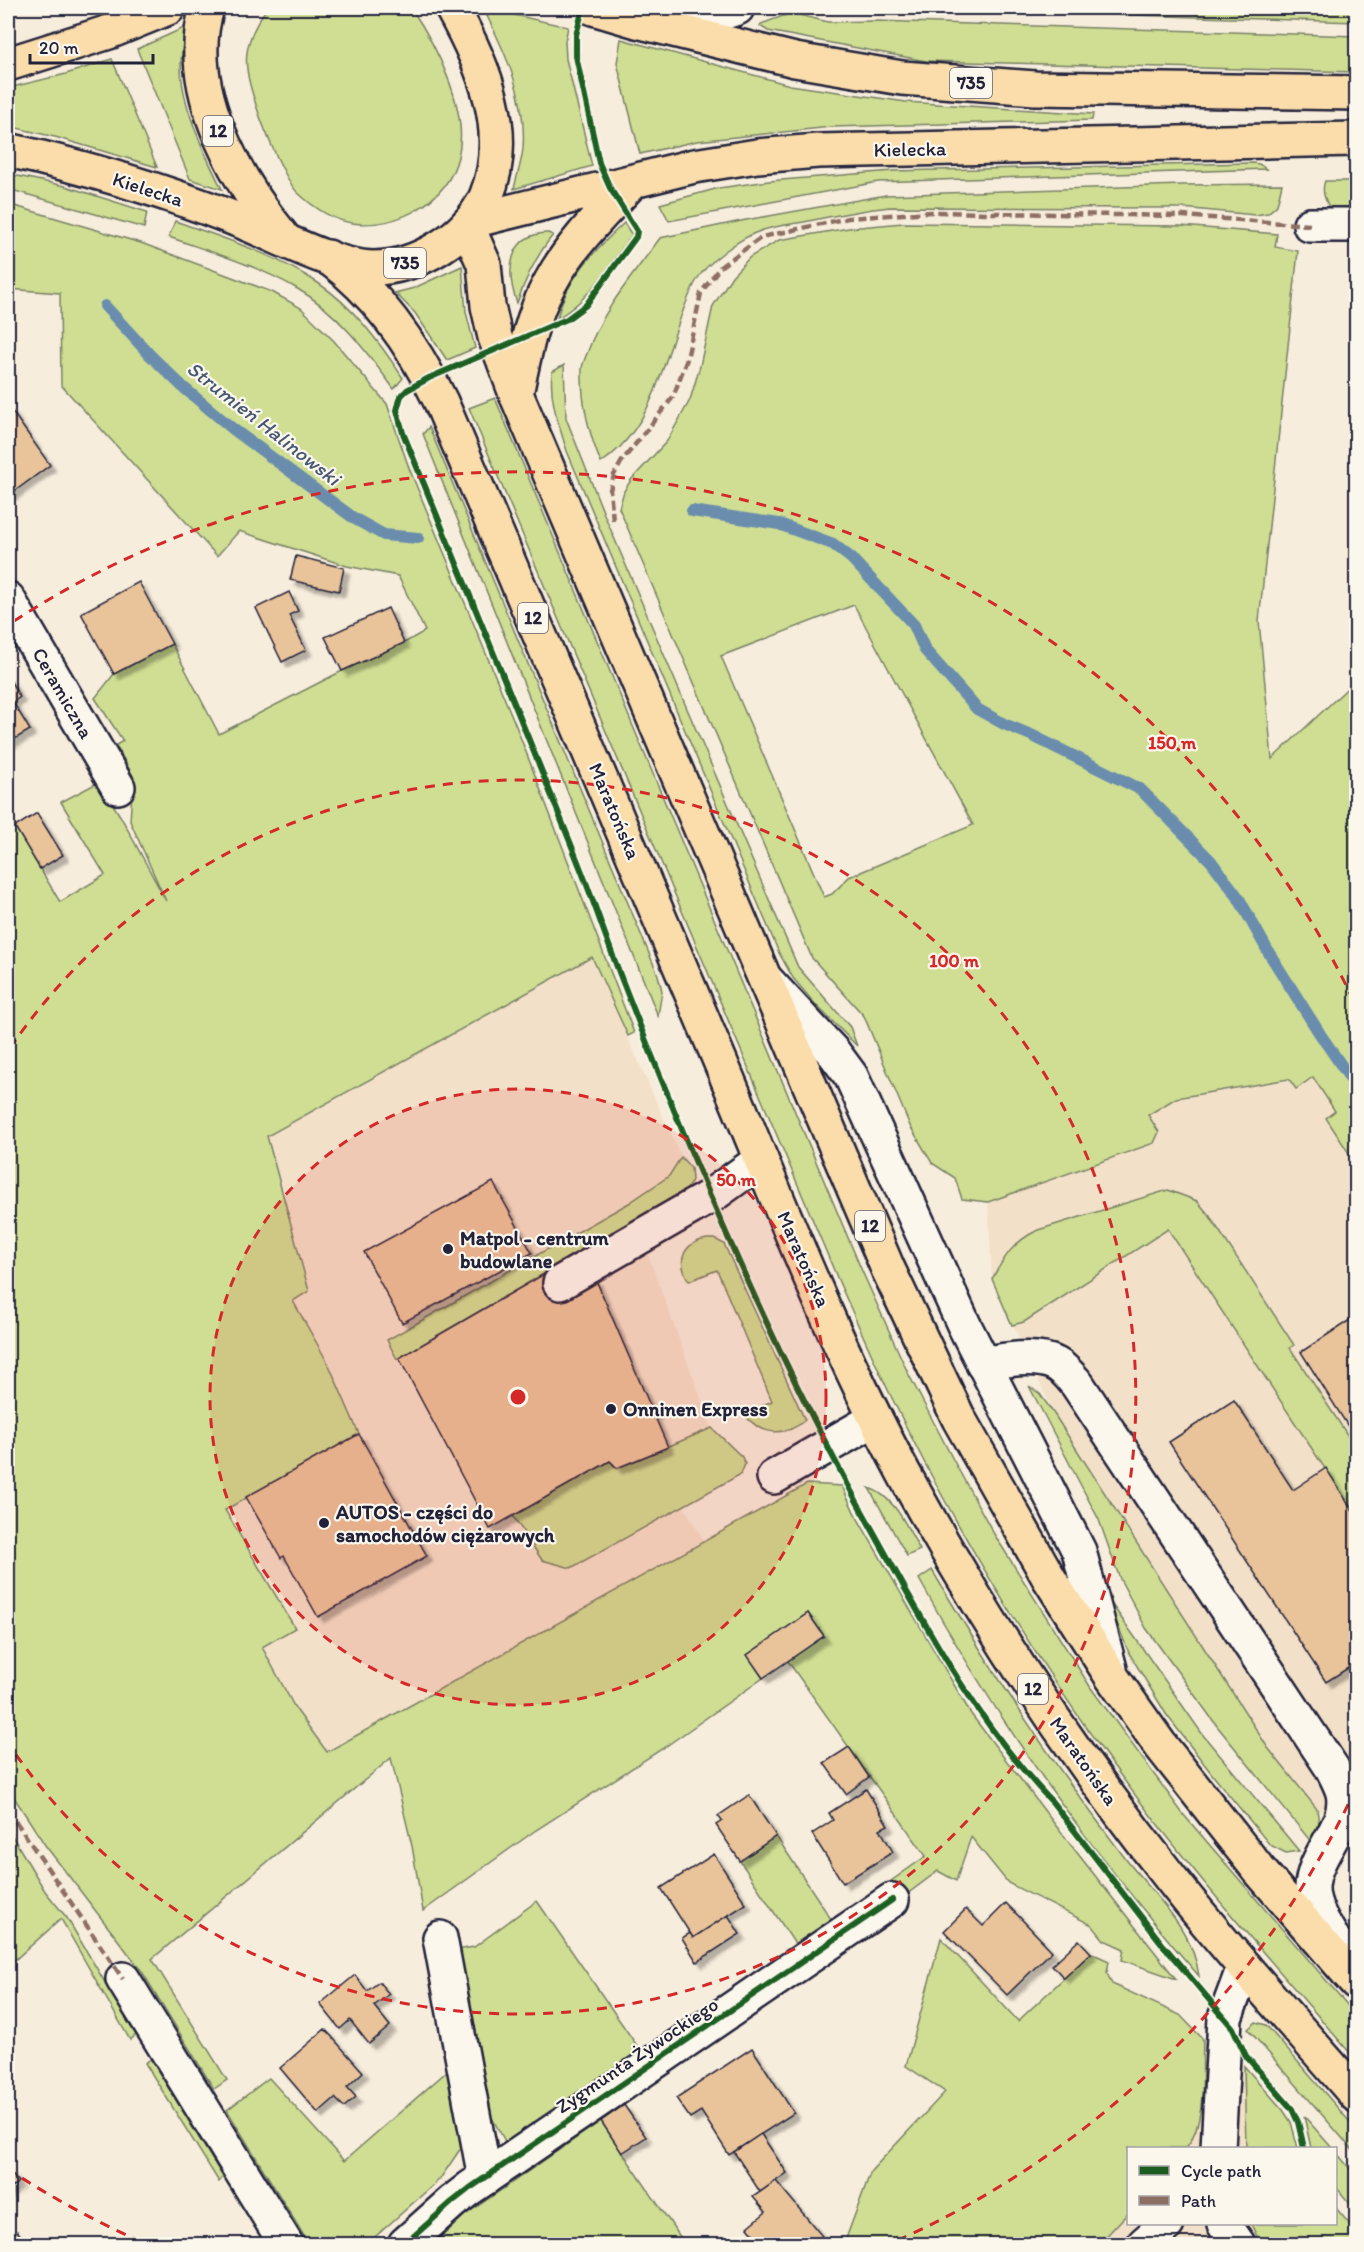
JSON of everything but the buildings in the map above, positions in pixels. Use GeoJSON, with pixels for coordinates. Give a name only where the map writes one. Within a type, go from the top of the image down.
{"type":"FeatureCollection","features":[{"type":"Feature","properties":{"kind":"main road"},"geometry":{"type":"LineString","coordinates":[[8,64],[117,20],[168,8]]}},
{"type":"Feature","properties":{"kind":"main road","name":"12"},"geometry":{"type":"LineString","coordinates":[[207,8],[203,23],[202,68],[220,136],[248,189],[284,238],[328,257]]}},
{"type":"Feature","properties":{"kind":"main road"},"geometry":{"type":"LineString","coordinates":[[452,8],[472,44],[486,79],[493,108],[496,137],[492,183],[469,223]]}},
{"type":"Feature","properties":{"kind":"main road","name":"735"},"geometry":{"type":"LineString","coordinates":[[593,8],[795,60],[902,78],[1035,88],[1356,93]]}},
{"type":"Feature","properties":{"kind":"main road","name":"Kielecka"},"geometry":{"type":"LineString","coordinates":[[469,223],[694,166],[757,156],[818,151],[1356,139]]}},
{"type":"Feature","properties":{"kind":"main road","name":"Kielecka"},"geometry":{"type":"LineString","coordinates":[[8,150],[133,182],[284,238]]}},
{"type":"Feature","properties":{"kind":"main road"},"geometry":{"type":"LineString","coordinates":[[516,394],[529,335],[550,282],[580,240],[632,182]]}},
{"type":"Feature","properties":{"kind":"main road","name":"12"},"geometry":{"type":"LineString","coordinates":[[469,223],[484,264],[488,306],[495,337],[516,394],[884,1258],[959,1419],[1006,1506],[1112,1677],[1161,1746],[1259,1870],[1356,1980]]}},
{"type":"Feature","properties":{"kind":"main road","name":"735"},"geometry":{"type":"LineString","coordinates":[[328,257],[355,266],[388,267],[426,255],[469,223]]}},
{"type":"Feature","properties":{"kind":"main road","name":"Maratońska"},"geometry":{"type":"LineString","coordinates":[[328,257],[348,272],[376,301],[408,342],[441,402],[761,1160],[875,1419],[950,1555],[1040,1699],[1140,1839],[1244,1967],[1356,2095]]}},
{"type":"Feature","properties":{"kind":"street"},"geometry":{"type":"LineString","coordinates":[[656,25],[682,24],[737,8]]}},
{"type":"Feature","properties":{"kind":"street"},"geometry":{"type":"LineString","coordinates":[[1310,225],[1356,225]]}},
{"type":"Feature","properties":{"kind":"street","name":"Ceramiczna"},"geometry":{"type":"LineString","coordinates":[[8,599],[118,787]]}},
{"type":"Feature","properties":{"kind":"street"},"geometry":{"type":"LineString","coordinates":[[765,979],[834,1053],[851,1076],[897,1181],[983,1364],[1079,1551],[1112,1677]]}},
{"type":"Feature","properties":{"kind":"street"},"geometry":{"type":"LineString","coordinates":[[560,1284],[711,1196],[761,1160]]}},
{"type":"Feature","properties":{"kind":"street"},"geometry":{"type":"LineString","coordinates":[[983,1364],[1007,1359],[1045,1360],[1057,1364],[1077,1384],[1332,1768],[1343,1792],[1344,1808],[1332,1838],[1318,1861],[1312,1889],[1317,1910],[1356,1980]]}},
{"type":"Feature","properties":{"kind":"street"},"geometry":{"type":"LineString","coordinates":[[774,1477],[875,1419]]}},
{"type":"Feature","properties":{"kind":"street","name":"Zygmunta Żywockiego"},"geometry":{"type":"LineString","coordinates":[[405,2244],[452,2202],[485,2178],[892,1900]]}},
{"type":"Feature","properties":{"kind":"street"},"geometry":{"type":"LineString","coordinates":[[440,1938],[485,2178]]}},
{"type":"Feature","properties":{"kind":"street"},"geometry":{"type":"LineString","coordinates":[[1218,2147],[1225,2018],[1244,1967]]}},
{"type":"Feature","properties":{"kind":"street"},"geometry":{"type":"LineString","coordinates":[[123,1979],[286,2244]]}},
{"type":"Feature","properties":{"kind":"street"},"geometry":{"type":"LineString","coordinates":[[1144,2244],[1165,2225]]}},
{"type":"Feature","properties":{"kind":"street"},"geometry":{"type":"LineString","coordinates":[[1225,2225],[1238,2244]]}},
{"type":"Feature","properties":{"kind":"shaded area"},"geometry":{"type":"Polygon","coordinates":[[[592,957],[681,1157],[669,1176],[629,1203],[712,1428],[722,1444],[667,1477],[726,1579],[327,1752],[295,1708],[261,1646],[295,1628],[225,1510],[358,1434],[329,1365],[293,1301],[309,1291],[267,1136],[592,957]]]}},
{"type":"Feature","properties":{"kind":"shaded area"},"geometry":{"type":"Polygon","coordinates":[[[1313,1077],[1335,1111],[1327,1118],[1356,1164],[1356,1844],[1317,1809],[1268,1748],[1054,1414],[992,1279],[988,1202],[1154,1143],[1159,1132],[1148,1115],[1176,1098],[1313,1077]]]}},
{"type":"Feature","properties":{"kind":"shaded area"},"geometry":{"type":"Polygon","coordinates":[[[1203,2039],[1244,2066],[1246,2147],[1187,2147],[1190,2143],[1201,2099],[1203,2039]]]}},
{"type":"Feature","properties":{"kind":"shaded area"},"geometry":{"type":"Polygon","coordinates":[[[1127,2214],[1127,2225],[1252,2225],[1261,2244],[1099,2244],[1127,2214]]]}},
{"type":"Feature","properties":{"kind":"green space"},"geometry":{"type":"Polygon","coordinates":[[[267,8],[411,8],[440,59],[455,99],[459,120],[458,157],[443,187],[431,199],[402,217],[369,224],[337,219],[322,212],[297,192],[281,166],[266,132],[247,71],[246,59],[251,35],[267,8]]]}},
{"type":"Feature","properties":{"kind":"green space"},"geometry":{"type":"Polygon","coordinates":[[[483,8],[568,27],[565,41],[566,59],[592,166],[514,189],[523,148],[522,111],[513,75],[483,8]]]}},
{"type":"Feature","properties":{"kind":"green space"},"geometry":{"type":"Polygon","coordinates":[[[907,8],[1356,8],[1356,22],[907,8]]]}},
{"type":"Feature","properties":{"kind":"green space"},"geometry":{"type":"Polygon","coordinates":[[[791,13],[828,22],[875,21],[1356,36],[1356,72],[926,61],[768,31],[760,26],[791,13]]]}},
{"type":"Feature","properties":{"kind":"green space"},"geometry":{"type":"Polygon","coordinates":[[[186,27],[181,64],[185,95],[201,145],[222,189],[190,179],[137,49],[186,27]]]}},
{"type":"Feature","properties":{"kind":"green space"},"geometry":{"type":"Polygon","coordinates":[[[621,39],[790,85],[906,102],[1093,114],[1092,120],[831,127],[697,141],[640,154],[617,63],[621,39]]]}},
{"type":"Feature","properties":{"kind":"green space"},"geometry":{"type":"Polygon","coordinates":[[[112,59],[157,167],[55,137],[8,126],[8,88],[66,74],[112,59]]]}},
{"type":"Feature","properties":{"kind":"green space"},"geometry":{"type":"Polygon","coordinates":[[[1259,164],[1266,169],[878,182],[669,221],[660,204],[719,188],[769,181],[893,171],[1259,164]]]}},
{"type":"Feature","properties":{"kind":"green space"},"geometry":{"type":"Polygon","coordinates":[[[8,174],[65,186],[147,212],[144,228],[8,189],[8,174]]]}},
{"type":"Feature","properties":{"kind":"green space"},"geometry":{"type":"Polygon","coordinates":[[[1325,181],[1356,181],[1356,209],[1330,209],[1325,199],[1325,181]]]}},
{"type":"Feature","properties":{"kind":"green space"},"geometry":{"type":"Polygon","coordinates":[[[1282,184],[1277,205],[1268,213],[1255,215],[1182,208],[890,207],[778,226],[754,233],[725,251],[700,275],[685,306],[656,389],[638,425],[621,446],[601,463],[587,417],[582,366],[594,336],[611,306],[660,238],[886,195],[1282,184]]]}},
{"type":"Feature","properties":{"kind":"green space"},"geometry":{"type":"Polygon","coordinates":[[[8,204],[141,243],[272,292],[301,308],[334,341],[387,404],[409,468],[516,726],[634,1033],[628,1036],[592,957],[267,1136],[309,1291],[293,1301],[329,1365],[359,1434],[225,1510],[295,1628],[262,1647],[295,1708],[327,1752],[807,1484],[842,1486],[855,1514],[971,1714],[1176,1979],[1122,1960],[1124,1949],[1104,1940],[1092,1925],[1008,1883],[971,1837],[956,1881],[938,1871],[903,1897],[860,1903],[926,1856],[787,1660],[824,1636],[808,1613],[748,1655],[763,1678],[665,1747],[536,1830],[423,1911],[412,1846],[391,1758],[152,1959],[227,2080],[214,2089],[141,1970],[45,1845],[8,1788],[8,815],[60,902],[105,875],[61,802],[99,782],[122,819],[166,901],[130,821],[133,776],[116,745],[123,741],[95,698],[114,674],[172,644],[219,734],[425,631],[398,576],[347,566],[239,531],[217,556],[61,385],[60,293],[8,289],[8,204]]]}},
{"type":"Feature","properties":{"kind":"green space"},"geometry":{"type":"Polygon","coordinates":[[[175,221],[266,255],[318,283],[354,314],[403,378],[394,389],[350,333],[311,297],[249,266],[169,237],[175,221]]]}},
{"type":"Feature","properties":{"kind":"green space"},"geometry":{"type":"Polygon","coordinates":[[[624,223],[632,235],[589,292],[569,311],[557,318],[567,290],[583,266],[624,223]]]}},
{"type":"Feature","properties":{"kind":"green space"},"geometry":{"type":"Polygon","coordinates":[[[903,223],[1181,226],[1277,234],[1275,247],[1298,251],[1259,621],[1272,759],[1356,680],[1356,1164],[1326,1118],[1335,1111],[1313,1077],[1296,1089],[1289,1079],[1176,1098],[1148,1115],[1159,1132],[1154,1143],[988,1202],[962,1199],[955,1178],[932,1163],[910,1126],[864,1016],[812,958],[619,508],[624,491],[631,480],[667,441],[690,400],[713,306],[732,276],[750,257],[779,240],[849,228],[903,223]],[[854,605],[721,656],[824,897],[832,894],[849,877],[973,825],[854,605]]]}},
{"type":"Feature","properties":{"kind":"green space"},"geometry":{"type":"Polygon","coordinates":[[[548,233],[553,235],[532,267],[517,303],[511,280],[513,257],[524,240],[534,235],[548,233]]]}},
{"type":"Feature","properties":{"kind":"green space"},"geometry":{"type":"Polygon","coordinates":[[[462,266],[466,312],[475,348],[447,360],[415,313],[395,293],[414,288],[462,266]]]}},
{"type":"Feature","properties":{"kind":"green space"},"geometry":{"type":"Polygon","coordinates":[[[564,365],[566,418],[604,514],[798,967],[850,1027],[857,1046],[793,978],[779,953],[567,451],[555,412],[551,382],[552,372],[564,365]]]}},
{"type":"Feature","properties":{"kind":"green space"},"geometry":{"type":"Polygon","coordinates":[[[495,398],[862,1271],[908,1373],[994,1534],[1091,1688],[1183,1814],[1356,2015],[1356,2060],[1196,1872],[1105,1754],[1017,1622],[962,1530],[911,1437],[839,1282],[469,408],[495,398]]]}},
{"type":"Feature","properties":{"kind":"green space"},"geometry":{"type":"Polygon","coordinates":[[[429,427],[658,975],[662,991],[658,1016],[423,434],[429,427]]]}},
{"type":"Feature","properties":{"kind":"green space"},"geometry":{"type":"Polygon","coordinates":[[[681,1157],[691,1168],[692,1180],[686,1191],[397,1359],[387,1340],[629,1203],[669,1176],[681,1157]]]}},
{"type":"Feature","properties":{"kind":"green space"},"geometry":{"type":"Polygon","coordinates":[[[1168,1190],[1197,1201],[1209,1215],[1294,1345],[1290,1348],[1356,1448],[1356,1516],[1168,1229],[1024,1322],[1012,1325],[992,1279],[1006,1257],[1022,1239],[1038,1230],[1168,1190]]]}},
{"type":"Feature","properties":{"kind":"green space"},"geometry":{"type":"Polygon","coordinates":[[[715,1239],[724,1244],[805,1420],[789,1430],[773,1432],[765,1430],[750,1421],[744,1414],[772,1401],[717,1270],[689,1281],[685,1274],[683,1260],[687,1249],[692,1244],[715,1239]]]}},
{"type":"Feature","properties":{"kind":"green space"},"geometry":{"type":"Polygon","coordinates":[[[1029,1386],[1040,1394],[1054,1414],[1268,1748],[1317,1809],[1318,1837],[1312,1843],[1217,1726],[1146,1628],[1120,1579],[1099,1520],[1029,1386]]]}},
{"type":"Feature","properties":{"kind":"green space"},"geometry":{"type":"Polygon","coordinates":[[[712,1428],[742,1457],[745,1464],[741,1474],[571,1568],[542,1560],[513,1516],[610,1461],[617,1468],[712,1428]]]}},
{"type":"Feature","properties":{"kind":"green space"},"geometry":{"type":"Polygon","coordinates":[[[869,1488],[887,1498],[894,1506],[920,1550],[907,1556],[869,1488]]]}},
{"type":"Feature","properties":{"kind":"green space"},"geometry":{"type":"Polygon","coordinates":[[[932,1570],[997,1676],[1048,1753],[1128,1862],[1162,1901],[1182,1929],[1195,1959],[1199,1976],[1121,1882],[1013,1735],[980,1684],[919,1579],[932,1570]]]}},
{"type":"Feature","properties":{"kind":"green space"},"geometry":{"type":"Polygon","coordinates":[[[1106,1596],[1203,1735],[1299,1851],[1286,1853],[1270,1845],[1166,1714],[1129,1653],[1106,1596]]]}},
{"type":"Feature","properties":{"kind":"green space"},"geometry":{"type":"Polygon","coordinates":[[[8,1829],[45,1891],[67,1918],[136,2035],[130,2040],[61,1919],[8,1966],[8,1829]]]}},
{"type":"Feature","properties":{"kind":"green space"},"geometry":{"type":"Polygon","coordinates":[[[776,1836],[833,1922],[797,1947],[740,1861],[776,1836]]]}},
{"type":"Feature","properties":{"kind":"green space"},"geometry":{"type":"Polygon","coordinates":[[[537,1901],[642,2053],[506,2143],[486,2107],[456,1950],[474,1947],[537,1901]]]}},
{"type":"Feature","properties":{"kind":"green space"},"geometry":{"type":"Polygon","coordinates":[[[941,1938],[1018,2021],[1091,1953],[1109,1961],[1107,1973],[1112,1984],[1180,2015],[1203,2039],[1201,2110],[1193,2137],[1187,2147],[1127,2147],[1127,2214],[1099,2244],[844,2244],[871,2171],[945,2092],[906,2066],[941,1938]]]}},
{"type":"Feature","properties":{"kind":"green space"},"geometry":{"type":"Polygon","coordinates":[[[1256,2022],[1266,2025],[1356,2129],[1356,2154],[1248,2029],[1256,2022]]]}},
{"type":"Feature","properties":{"kind":"green space"},"geometry":{"type":"Polygon","coordinates":[[[151,2059],[223,2177],[219,2182],[145,2063],[151,2059]]]}},
{"type":"Feature","properties":{"kind":"green space"},"geometry":{"type":"Polygon","coordinates":[[[1244,2066],[1291,2122],[1298,2147],[1246,2147],[1244,2066]]]}},
{"type":"Feature","properties":{"kind":"green space"},"geometry":{"type":"Polygon","coordinates":[[[452,2067],[465,2142],[440,2179],[367,2244],[309,2244],[227,2110],[269,2078],[344,2161],[452,2067]]]}},
{"type":"Feature","properties":{"kind":"green space"},"geometry":{"type":"Polygon","coordinates":[[[1304,2116],[1331,2147],[1311,2147],[1304,2116]]]}},
{"type":"Feature","properties":{"kind":"green space"},"geometry":{"type":"Polygon","coordinates":[[[601,2121],[685,2244],[434,2244],[465,2215],[601,2121]]]}},
{"type":"Feature","properties":{"kind":"green space"},"geometry":{"type":"Polygon","coordinates":[[[1337,2153],[1356,2176],[1356,2211],[1337,2188],[1337,2153]]]}},
{"type":"Feature","properties":{"kind":"green space"},"geometry":{"type":"Polygon","coordinates":[[[1337,2209],[1356,2232],[1356,2244],[1261,2244],[1252,2225],[1337,2225],[1337,2209]]]}},
{"type":"Feature","properties":{"kind":"waterway","name":"Strumień Halinowski"},"geometry":{"type":"LineString","coordinates":[[105,306],[183,387],[233,429],[355,519],[384,535],[418,538]]}},
{"type":"Feature","properties":{"kind":"waterway","name":"Strumień Halinowski"},"geometry":{"type":"LineString","coordinates":[[692,511],[779,524],[833,544],[851,558],[914,625],[925,650],[977,709],[1140,789],[1211,861],[1238,897],[1269,953],[1356,1087]]}},
{"type":"Feature","properties":{"kind":"marked path"},"geometry":{"type":"LineString","coordinates":[[613,520],[610,490],[614,475],[622,461],[673,397],[687,359],[701,293],[720,267],[762,237],[848,218],[931,212],[1183,216],[1310,225]]}},
{"type":"Feature","properties":{"kind":"marked path"},"geometry":{"type":"LineString","coordinates":[[8,1810],[123,1979]]}},
{"type":"Feature","properties":{"kind":"cycle path"},"geometry":{"type":"LineString","coordinates":[[583,8],[576,35],[576,56],[599,163],[610,188],[637,231],[636,237],[586,305],[567,319],[429,378],[407,390],[401,396],[397,410],[403,433],[538,762],[707,1190],[769,1328],[836,1463],[933,1637],[976,1707],[1163,1945],[1233,2028],[1246,2056],[1292,2109],[1298,2122],[1304,2147]]}},
{"type":"Feature","properties":{"kind":"cycle path"},"geometry":{"type":"LineString","coordinates":[[405,2244],[470,2188],[892,1900]]}},
{"type":"Feature","properties":{"kind":"place","name":"Matpol - centrum budowlane"},"geometry":{"type":"Point","coordinates":[448,1249]}},
{"type":"Feature","properties":{"kind":"place","name":"Onninen Express"},"geometry":{"type":"Point","coordinates":[611,1409]}},
{"type":"Feature","properties":{"kind":"place","name":"AUTOS - części do samochodów ciężarowych"},"geometry":{"type":"Point","coordinates":[324,1523]}}]}
